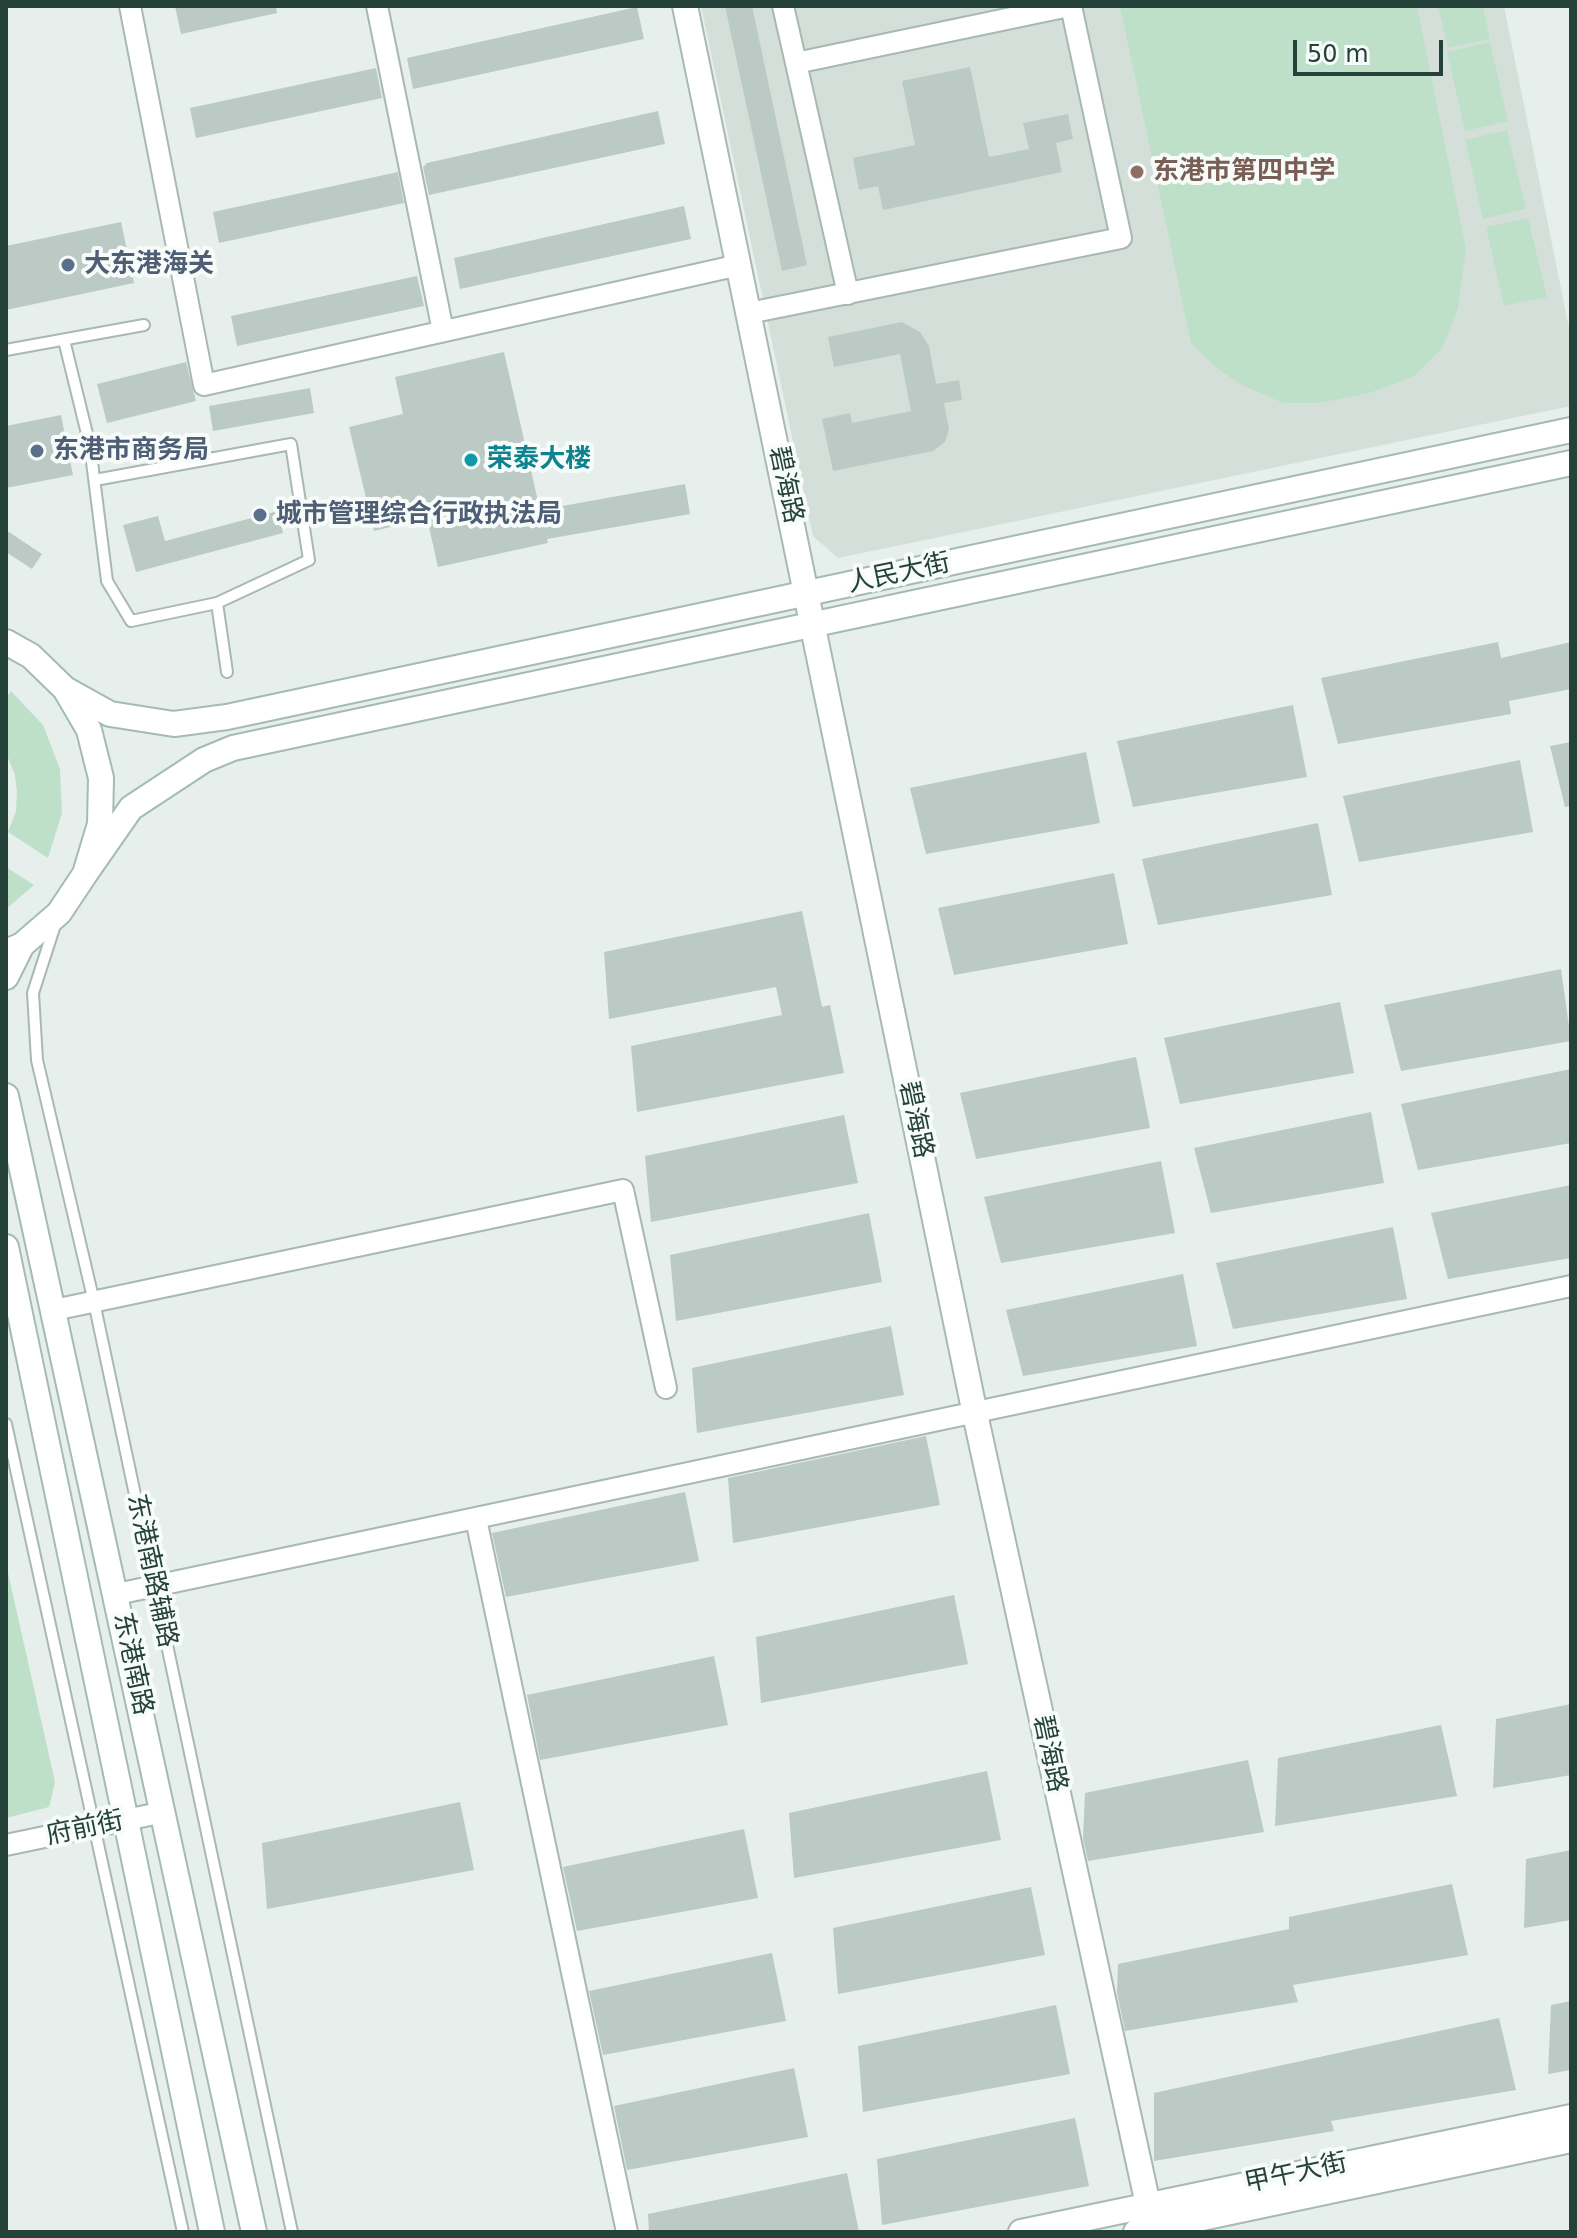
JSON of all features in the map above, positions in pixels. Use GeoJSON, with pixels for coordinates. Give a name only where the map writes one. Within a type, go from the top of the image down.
{"type":"FeatureCollection","features":[{"type":"Feature","properties":{"kind":"main road","name":"碧海路"},"geometry":{"type":"LineString","coordinates":[[685,6],[975,1414],[1148,2224]]}},
{"type":"Feature","properties":{"kind":"main road","name":"人民大街"},"geometry":{"type":"LineString","coordinates":[[65,689],[110,714],[174,724],[227,717],[1571,430]]}},
{"type":"Feature","properties":{"kind":"main road","name":"人民大街"},"geometry":{"type":"LineString","coordinates":[[14,948],[59,913],[131,808],[204,760],[233,748],[1571,463]]}},
{"type":"Feature","properties":{"kind":"main road"},"geometry":{"type":"LineString","coordinates":[[6,642],[31,656],[65,689],[89,730],[101,778],[100,824],[85,874]]}},
{"type":"Feature","properties":{"kind":"main road"},"geometry":{"type":"LineString","coordinates":[[6,977],[14,948]]}},
{"type":"Feature","properties":{"kind":"main road","name":"东港南路"},"geometry":{"type":"LineString","coordinates":[[6,1096],[254,2232]]}},
{"type":"Feature","properties":{"kind":"main road","name":"东港南路"},"geometry":{"type":"LineString","coordinates":[[6,1247],[212,2232]]}},
{"type":"Feature","properties":{"kind":"main road","name":"甲午大街"},"geometry":{"type":"LineString","coordinates":[[1148,2224],[1571,2117]]}},
{"type":"Feature","properties":{"kind":"main road","name":"甲午大街"},"geometry":{"type":"LineString","coordinates":[[1021,2232],[1148,2224],[1571,2140]]}},
{"type":"Feature","properties":{"kind":"street"},"geometry":{"type":"LineString","coordinates":[[130,6],[204,385],[739,265]]}},
{"type":"Feature","properties":{"kind":"street"},"geometry":{"type":"LineString","coordinates":[[377,6],[443,331]]}},
{"type":"Feature","properties":{"kind":"street"},"geometry":{"type":"LineString","coordinates":[[783,6],[848,294]]}},
{"type":"Feature","properties":{"kind":"street"},"geometry":{"type":"LineString","coordinates":[[749,313],[1121,238],[1070,6],[796,63]]}},
{"type":"Feature","properties":{"kind":"street"},"geometry":{"type":"LineString","coordinates":[[54,1310],[623,1190],[666,1388]]}},
{"type":"Feature","properties":{"kind":"street"},"geometry":{"type":"LineString","coordinates":[[117,1594],[1571,1286]]}},
{"type":"Feature","properties":{"kind":"street"},"geometry":{"type":"LineString","coordinates":[[476,1519],[627,2232]]}},
{"type":"Feature","properties":{"kind":"street","name":"府前街"},"geometry":{"type":"LineString","coordinates":[[6,1845],[164,1812]]}},
{"type":"Feature","properties":{"kind":"lane"},"geometry":{"type":"LineString","coordinates":[[6,350],[144,325]]}},
{"type":"Feature","properties":{"kind":"lane"},"geometry":{"type":"LineString","coordinates":[[64,340],[95,480],[107,581],[131,621],[217,603],[309,560],[291,444],[95,480]]}},
{"type":"Feature","properties":{"kind":"lane"},"geometry":{"type":"LineString","coordinates":[[217,603],[227,672]]}},
{"type":"Feature","properties":{"kind":"lane","name":"东港南路辅路"},"geometry":{"type":"LineString","coordinates":[[59,913],[33,993],[37,1060],[94,1302],[292,2232]]}},
{"type":"Feature","properties":{"kind":"lane"},"geometry":{"type":"LineString","coordinates":[[6,1424],[183,2232]]}},
{"type":"Feature","properties":{"kind":"shaded area","name":"东港市第四中学"},"geometry":{"type":"Polygon","coordinates":[[[701,6],[1504,6],[1571,338],[1571,406],[838,558],[813,536],[701,6]]]}},
{"type":"Feature","properties":{"kind":"green space"},"geometry":{"type":"Polygon","coordinates":[[[1120,6],[1417,6],[1466,249],[1458,308],[1442,348],[1413,377],[1369,393],[1319,403],[1283,403],[1242,385],[1218,369],[1191,343],[1120,6]]]}},
{"type":"Feature","properties":{"kind":"green space"},"geometry":{"type":"Polygon","coordinates":[[[1438,6],[1483,6],[1490,39],[1448,48],[1438,6]]]}},
{"type":"Feature","properties":{"kind":"green space"},"geometry":{"type":"Polygon","coordinates":[[[1490,42],[1508,121],[1465,131],[1447,52],[1490,42]]]}},
{"type":"Feature","properties":{"kind":"green space"},"geometry":{"type":"Polygon","coordinates":[[[1507,130],[1526,209],[1483,219],[1465,140],[1507,130]]]}},
{"type":"Feature","properties":{"kind":"green space"},"geometry":{"type":"Polygon","coordinates":[[[1528,218],[1547,297],[1504,306],[1486,227],[1528,218]]]}},
{"type":"Feature","properties":{"kind":"green space"},"geometry":{"type":"Polygon","coordinates":[[[11,691],[43,725],[60,769],[62,813],[48,858],[8,832],[16,811],[17,792],[15,775],[6,753],[6,698],[11,691]]]}},
{"type":"Feature","properties":{"kind":"green space"},"geometry":{"type":"Polygon","coordinates":[[[6,867],[34,885],[6,909],[6,867]]]}},
{"type":"Feature","properties":{"kind":"green space"},"geometry":{"type":"Polygon","coordinates":[[[6,1564],[55,1782],[49,1807],[6,1818],[6,1564]]]}},
{"type":"Feature","properties":{"kind":"building"},"geometry":{"type":"Polygon","coordinates":[[[175,6],[276,6],[277,13],[181,34],[175,6]]]}},
{"type":"Feature","properties":{"kind":"building"},"geometry":{"type":"Polygon","coordinates":[[[725,6],[752,6],[807,265],[782,271],[725,6]]]}},
{"type":"Feature","properties":{"kind":"building"},"geometry":{"type":"Polygon","coordinates":[[[637,7],[644,39],[413,89],[407,58],[637,7]]]}},
{"type":"Feature","properties":{"kind":"building"},"geometry":{"type":"Polygon","coordinates":[[[970,67],[989,157],[1029,149],[1023,123],[1068,114],[1073,139],[1056,143],[1062,172],[883,210],[878,186],[859,190],[853,158],[915,145],[902,81],[970,67]]]}},
{"type":"Feature","properties":{"kind":"building"},"geometry":{"type":"Polygon","coordinates":[[[376,68],[382,98],[196,138],[190,108],[376,68]]]}},
{"type":"Feature","properties":{"kind":"building"},"geometry":{"type":"Polygon","coordinates":[[[658,111],[665,144],[429,195],[423,167],[427,163],[658,111]]]}},
{"type":"Feature","properties":{"kind":"building"},"geometry":{"type":"Polygon","coordinates":[[[398,172],[404,203],[219,243],[213,212],[398,172]]]}},
{"type":"Feature","properties":{"kind":"building"},"geometry":{"type":"Polygon","coordinates":[[[684,206],[691,239],[460,289],[454,258],[684,206]]]}},
{"type":"Feature","properties":{"kind":"building","name":"大东港海关"},"geometry":{"type":"Polygon","coordinates":[[[121,222],[134,283],[6,310],[6,246],[121,222]]]}},
{"type":"Feature","properties":{"kind":"building"},"geometry":{"type":"Polygon","coordinates":[[[417,276],[424,306],[237,346],[231,316],[417,276]]]}},
{"type":"Feature","properties":{"kind":"building"},"geometry":{"type":"Polygon","coordinates":[[[902,322],[920,332],[929,346],[936,384],[959,380],[962,400],[944,403],[949,429],[945,442],[933,451],[833,471],[822,419],[850,413],[852,423],[911,411],[900,354],[834,367],[828,337],[902,322]]]}},
{"type":"Feature","properties":{"kind":"building","name":"荣泰大楼"},"geometry":{"type":"Polygon","coordinates":[[[504,352],[540,510],[685,484],[690,514],[547,539],[548,543],[438,567],[427,518],[374,531],[349,427],[403,414],[395,377],[504,352]]]}},
{"type":"Feature","properties":{"kind":"building"},"geometry":{"type":"Polygon","coordinates":[[[186,362],[196,401],[107,423],[97,384],[186,362]]]}},
{"type":"Feature","properties":{"kind":"building"},"geometry":{"type":"Polygon","coordinates":[[[310,388],[314,413],[213,431],[209,406],[310,388]]]}},
{"type":"Feature","properties":{"kind":"building","name":"东港市商务局"},"geometry":{"type":"Polygon","coordinates":[[[61,415],[73,475],[6,488],[6,426],[61,415]]]}},
{"type":"Feature","properties":{"kind":"building"},"geometry":{"type":"Polygon","coordinates":[[[278,511],[283,533],[136,572],[123,525],[158,516],[165,541],[278,511]]]}},
{"type":"Feature","properties":{"kind":"building"},"geometry":{"type":"Polygon","coordinates":[[[6,530],[42,554],[32,569],[6,552],[6,530]]]}},
{"type":"Feature","properties":{"kind":"building"},"geometry":{"type":"Polygon","coordinates":[[[1498,642],[1501,658],[1571,642],[1571,689],[1509,701],[1511,714],[1338,744],[1321,678],[1498,642]]]}},
{"type":"Feature","properties":{"kind":"building"},"geometry":{"type":"Polygon","coordinates":[[[1293,705],[1307,777],[1133,807],[1117,741],[1293,705]]]}},
{"type":"Feature","properties":{"kind":"building"},"geometry":{"type":"Polygon","coordinates":[[[1571,742],[1571,806],[1565,807],[1550,746],[1571,742]]]}},
{"type":"Feature","properties":{"kind":"building"},"geometry":{"type":"Polygon","coordinates":[[[1086,752],[1100,823],[926,854],[910,788],[1086,752]]]}},
{"type":"Feature","properties":{"kind":"building"},"geometry":{"type":"Polygon","coordinates":[[[1520,760],[1533,832],[1359,862],[1343,796],[1520,760]]]}},
{"type":"Feature","properties":{"kind":"building"},"geometry":{"type":"Polygon","coordinates":[[[1318,823],[1332,895],[1158,925],[1142,859],[1318,823]]]}},
{"type":"Feature","properties":{"kind":"building"},"geometry":{"type":"Polygon","coordinates":[[[1114,873],[1128,944],[954,975],[938,908],[1114,873]]]}},
{"type":"Feature","properties":{"kind":"building"},"geometry":{"type":"Polygon","coordinates":[[[802,911],[822,1007],[830,1005],[844,1073],[637,1112],[631,1046],[782,1015],[776,987],[609,1019],[604,952],[802,911]]]}},
{"type":"Feature","properties":{"kind":"building"},"geometry":{"type":"Polygon","coordinates":[[[1561,969],[1571,1041],[1401,1071],[1384,1005],[1561,969]]]}},
{"type":"Feature","properties":{"kind":"building"},"geometry":{"type":"Polygon","coordinates":[[[1340,1002],[1354,1073],[1180,1104],[1164,1038],[1340,1002]]]}},
{"type":"Feature","properties":{"kind":"building"},"geometry":{"type":"Polygon","coordinates":[[[1136,1057],[1150,1128],[976,1159],[960,1093],[1136,1057]]]}},
{"type":"Feature","properties":{"kind":"building"},"geometry":{"type":"Polygon","coordinates":[[[1571,1069],[1571,1143],[1418,1170],[1401,1104],[1571,1069]]]}},
{"type":"Feature","properties":{"kind":"building"},"geometry":{"type":"Polygon","coordinates":[[[1371,1112],[1384,1183],[1211,1213],[1194,1148],[1371,1112]]]}},
{"type":"Feature","properties":{"kind":"building"},"geometry":{"type":"Polygon","coordinates":[[[844,1115],[858,1183],[651,1222],[645,1156],[844,1115]]]}},
{"type":"Feature","properties":{"kind":"building"},"geometry":{"type":"Polygon","coordinates":[[[1161,1161],[1175,1233],[1001,1263],[984,1197],[1161,1161]]]}},
{"type":"Feature","properties":{"kind":"building"},"geometry":{"type":"Polygon","coordinates":[[[1571,1185],[1571,1258],[1448,1279],[1431,1213],[1571,1185]]]}},
{"type":"Feature","properties":{"kind":"building"},"geometry":{"type":"Polygon","coordinates":[[[869,1213],[882,1282],[676,1321],[670,1255],[869,1213]]]}},
{"type":"Feature","properties":{"kind":"building"},"geometry":{"type":"Polygon","coordinates":[[[1393,1227],[1407,1299],[1233,1329],[1216,1263],[1393,1227]]]}},
{"type":"Feature","properties":{"kind":"building"},"geometry":{"type":"Polygon","coordinates":[[[1183,1274],[1197,1346],[1023,1376],[1006,1310],[1183,1274]]]}},
{"type":"Feature","properties":{"kind":"building"},"geometry":{"type":"Polygon","coordinates":[[[891,1326],[904,1395],[697,1433],[692,1368],[891,1326]]]}},
{"type":"Feature","properties":{"kind":"building"},"geometry":{"type":"Polygon","coordinates":[[[926,1436],[940,1505],[733,1543],[728,1478],[926,1436]]]}},
{"type":"Feature","properties":{"kind":"building"},"geometry":{"type":"Polygon","coordinates":[[[685,1492],[699,1561],[506,1597],[492,1533],[685,1492]]]}},
{"type":"Feature","properties":{"kind":"building"},"geometry":{"type":"Polygon","coordinates":[[[954,1595],[968,1664],[761,1703],[756,1637],[954,1595]]]}},
{"type":"Feature","properties":{"kind":"building"},"geometry":{"type":"Polygon","coordinates":[[[714,1656],[728,1725],[540,1760],[527,1695],[714,1656]]]}},
{"type":"Feature","properties":{"kind":"building"},"geometry":{"type":"Polygon","coordinates":[[[1571,1704],[1571,1775],[1493,1788],[1496,1719],[1571,1704]]]}},
{"type":"Feature","properties":{"kind":"building"},"geometry":{"type":"Polygon","coordinates":[[[1441,1725],[1457,1796],[1275,1826],[1278,1758],[1441,1725]]]}},
{"type":"Feature","properties":{"kind":"building"},"geometry":{"type":"Polygon","coordinates":[[[1248,1760],[1264,1832],[1088,1861],[1083,1839],[1085,1793],[1248,1760]]]}},
{"type":"Feature","properties":{"kind":"building"},"geometry":{"type":"Polygon","coordinates":[[[987,1771],[1001,1840],[794,1878],[789,1813],[987,1771]]]}},
{"type":"Feature","properties":{"kind":"building"},"geometry":{"type":"Polygon","coordinates":[[[460,1802],[474,1870],[267,1909],[262,1843],[460,1802]]]}},
{"type":"Feature","properties":{"kind":"building"},"geometry":{"type":"Polygon","coordinates":[[[744,1829],[758,1898],[577,1931],[563,1867],[744,1829]]]}},
{"type":"Feature","properties":{"kind":"building"},"geometry":{"type":"Polygon","coordinates":[[[1571,1850],[1571,1920],[1524,1928],[1526,1859],[1571,1850]]]}},
{"type":"Feature","properties":{"kind":"building"},"geometry":{"type":"Polygon","coordinates":[[[1452,1884],[1468,1955],[1293,1985],[1298,2002],[1125,2031],[1117,1993],[1118,1964],[1289,1929],[1289,1917],[1452,1884]]]}},
{"type":"Feature","properties":{"kind":"building"},"geometry":{"type":"Polygon","coordinates":[[[1031,1887],[1045,1955],[838,1994],[833,1928],[1031,1887]]]}},
{"type":"Feature","properties":{"kind":"building"},"geometry":{"type":"Polygon","coordinates":[[[772,1953],[786,2021],[603,2055],[589,1991],[772,1953]]]}},
{"type":"Feature","properties":{"kind":"building"},"geometry":{"type":"Polygon","coordinates":[[[1571,2001],[1571,2070],[1548,2074],[1551,2005],[1571,2001]]]}},
{"type":"Feature","properties":{"kind":"building"},"geometry":{"type":"Polygon","coordinates":[[[1056,2005],[1070,2074],[863,2112],[858,2046],[1056,2005]]]}},
{"type":"Feature","properties":{"kind":"building"},"geometry":{"type":"Polygon","coordinates":[[[1499,2018],[1516,2090],[1331,2121],[1334,2131],[1154,2161],[1154,2093],[1499,2018]]]}},
{"type":"Feature","properties":{"kind":"building"},"geometry":{"type":"Polygon","coordinates":[[[794,2068],[808,2137],[627,2170],[614,2106],[794,2068]]]}},
{"type":"Feature","properties":{"kind":"building"},"geometry":{"type":"Polygon","coordinates":[[[1075,2118],[1089,2186],[882,2225],[877,2159],[1075,2118]]]}},
{"type":"Feature","properties":{"kind":"building"},"geometry":{"type":"Polygon","coordinates":[[[847,2173],[859,2232],[649,2232],[648,2214],[847,2173]]]}},
{"type":"Feature","properties":{"kind":"place","name":"东港市第四中学"},"geometry":{"type":"Point","coordinates":[1137,172]}},
{"type":"Feature","properties":{"kind":"place","name":"大东港海关"},"geometry":{"type":"Point","coordinates":[68,265]}},
{"type":"Feature","properties":{"kind":"place","name":"东港市商务局"},"geometry":{"type":"Point","coordinates":[37,451]}},
{"type":"Feature","properties":{"kind":"place","name":"荣泰大楼"},"geometry":{"type":"Point","coordinates":[471,460]}},
{"type":"Feature","properties":{"kind":"place","name":"城市管理综合行政执法局"},"geometry":{"type":"Point","coordinates":[260,515]}}]}
